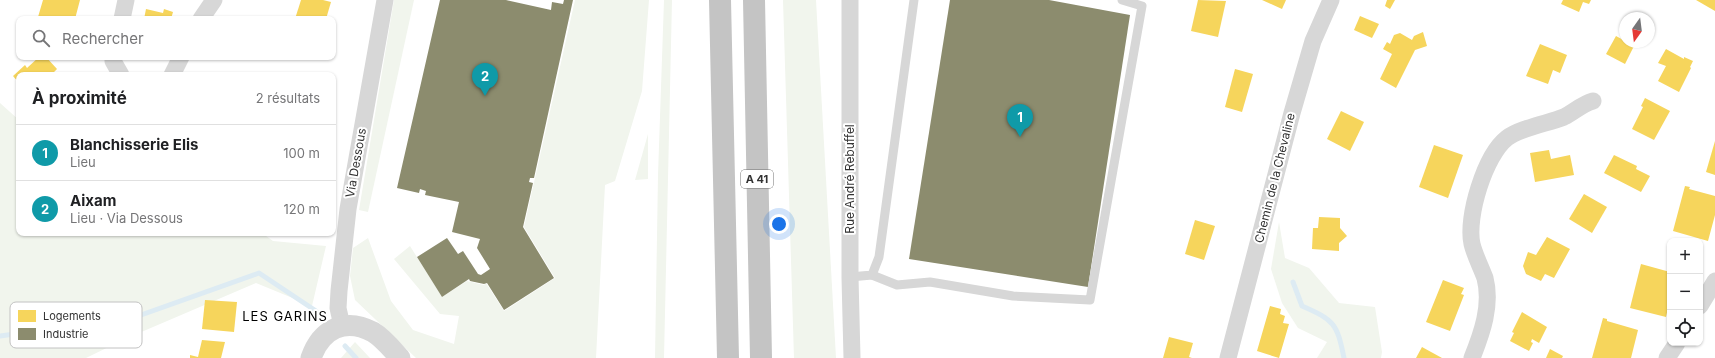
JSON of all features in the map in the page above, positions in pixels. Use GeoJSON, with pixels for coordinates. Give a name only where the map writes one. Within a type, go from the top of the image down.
{"type":"FeatureCollection","features":[{"type":"Feature","properties":{"kind":"highway","name":"A 41"},"geometry":{"type":"LineString","coordinates":[[720,0],[728,358]]}},
{"type":"Feature","properties":{"kind":"highway","name":"A 41"},"geometry":{"type":"LineString","coordinates":[[754,0],[761,358]]}},
{"type":"Feature","properties":{"kind":"street"},"geometry":{"type":"LineString","coordinates":[[123,16],[126,0]]}},
{"type":"Feature","properties":{"kind":"street"},"geometry":{"type":"LineString","coordinates":[[203,16],[207,8],[214,0]]}},
{"type":"Feature","properties":{"kind":"street","name":"Via Dessous"},"geometry":{"type":"LineString","coordinates":[[342,326],[338,308],[348,209],[385,0]]}},
{"type":"Feature","properties":{"kind":"street","name":"Rue André Rebuffel"},"geometry":{"type":"LineString","coordinates":[[850,0],[850,278],[852,358]]}},
{"type":"Feature","properties":{"kind":"street","name":"Chemin de la Chevaline"},"geometry":{"type":"LineString","coordinates":[[1228,358],[1292,113],[1314,41],[1332,0]]}},
{"type":"Feature","properties":{"kind":"street"},"geometry":{"type":"LineString","coordinates":[[112,60],[119,72]]}},
{"type":"Feature","properties":{"kind":"street"},"geometry":{"type":"LineString","coordinates":[[174,72],[180,60]]}},
{"type":"Feature","properties":{"kind":"street"},"geometry":{"type":"LineString","coordinates":[[1472,358],[1482,331],[1487,304],[1485,279],[1472,243],[1471,218],[1478,189],[1496,150],[1508,138],[1543,123],[1565,116],[1593,100]]}},
{"type":"Feature","properties":{"kind":"street"},"geometry":{"type":"LineString","coordinates":[[1703,301],[1715,281]]}},
{"type":"Feature","properties":{"kind":"street"},"geometry":{"type":"LineString","coordinates":[[311,358],[319,342],[326,333],[335,327],[342,326],[361,327],[374,333],[400,358]]}},
{"type":"Feature","properties":{"kind":"street"},"geometry":{"type":"LineString","coordinates":[[1668,358],[1675,346]]}},
{"type":"Feature","properties":{"kind":"lane"},"geometry":{"type":"LineString","coordinates":[[872,275],[879,257],[914,0]]}},
{"type":"Feature","properties":{"kind":"lane"},"geometry":{"type":"LineString","coordinates":[[850,278],[872,275],[897,285],[930,282],[1013,296],[1090,300],[1142,6],[1122,0]]}},
{"type":"Feature","properties":{"kind":"shaded area"},"geometry":{"type":"Polygon","coordinates":[[[394,0],[414,0],[368,212],[359,210],[394,0]]]}},
{"type":"Feature","properties":{"kind":"shaded area"},"geometry":{"type":"Polygon","coordinates":[[[575,0],[649,0],[642,91],[615,181],[605,185],[596,358],[416,358],[355,300],[350,276],[353,248],[368,238],[391,301],[413,330],[454,344],[459,316],[440,314],[394,259],[410,246],[442,297],[467,281],[484,285],[486,283],[504,311],[555,278],[524,227],[575,0]]]}},
{"type":"Feature","properties":{"kind":"shaded area"},"geometry":{"type":"Polygon","coordinates":[[[664,0],[672,0],[664,358],[655,358],[658,175],[664,0]]]}},
{"type":"Feature","properties":{"kind":"shaded area"},"geometry":{"type":"Polygon","coordinates":[[[783,0],[816,0],[836,358],[794,358],[783,0]]]}},
{"type":"Feature","properties":{"kind":"shaded area"},"geometry":{"type":"Polygon","coordinates":[[[0,103],[16,117],[16,236],[266,236],[273,241],[326,246],[312,306],[256,283],[142,332],[142,302],[10,302],[10,348],[107,348],[86,358],[0,358],[0,103]]]}},
{"type":"Feature","properties":{"kind":"shaded area"},"geometry":{"type":"Polygon","coordinates":[[[648,134],[648,179],[635,180],[648,134]]]}},
{"type":"Feature","properties":{"kind":"shaded area"},"geometry":{"type":"Polygon","coordinates":[[[1279,222],[1285,258],[1309,268],[1339,303],[1375,307],[1382,352],[1381,358],[1317,358],[1327,342],[1298,328],[1282,303],[1271,269],[1279,222]]]}},
{"type":"Feature","properties":{"kind":"shaded area"},"geometry":{"type":"Polygon","coordinates":[[[355,342],[370,358],[341,358],[355,342]]]}},
{"type":"Feature","properties":{"kind":"building: Logements"},"geometry":{"type":"Polygon","coordinates":[[[43,0],[80,0],[76,16],[38,16],[43,0]]]}},
{"type":"Feature","properties":{"kind":"building: Logements"},"geometry":{"type":"Polygon","coordinates":[[[301,0],[323,0],[331,2],[327,16],[296,16],[301,0]]]}},
{"type":"Feature","properties":{"kind":"building: Logements"},"geometry":{"type":"Polygon","coordinates":[[[1198,0],[1226,1],[1218,37],[1191,31],[1198,0]]]}},
{"type":"Feature","properties":{"kind":"building: Logements"},"geometry":{"type":"Polygon","coordinates":[[[1262,0],[1286,0],[1282,9],[1262,0]]]}},
{"type":"Feature","properties":{"kind":"building: Logements"},"geometry":{"type":"Polygon","coordinates":[[[1387,0],[1395,0],[1390,9],[1385,6],[1387,0]]]}},
{"type":"Feature","properties":{"kind":"building: Logements"},"geometry":{"type":"Polygon","coordinates":[[[1563,0],[1591,0],[1589,4],[1583,2],[1579,12],[1561,4],[1563,0]]]}},
{"type":"Feature","properties":{"kind":"building: Logements"},"geometry":{"type":"Polygon","coordinates":[[[1696,0],[1715,0],[1715,11],[1696,0]]]}},
{"type":"Feature","properties":{"kind":"building: Logements"},"geometry":{"type":"Polygon","coordinates":[[[146,9],[163,13],[164,9],[173,12],[172,16],[145,16],[146,9]]]}},
{"type":"Feature","properties":{"kind":"building: Logements"},"geometry":{"type":"Polygon","coordinates":[[[1360,16],[1379,24],[1372,38],[1354,30],[1360,16]]]}},
{"type":"Feature","properties":{"kind":"building: Logements"},"geometry":{"type":"Polygon","coordinates":[[[1423,32],[1427,46],[1415,50],[1396,88],[1380,79],[1392,54],[1383,49],[1387,42],[1390,44],[1394,35],[1400,33],[1412,40],[1414,36],[1423,32]]]}},
{"type":"Feature","properties":{"kind":"building: Logements"},"geometry":{"type":"Polygon","coordinates":[[[1616,36],[1619,38],[1619,48],[1633,48],[1625,64],[1606,54],[1616,36]]]}},
{"type":"Feature","properties":{"kind":"building: Logements"},"geometry":{"type":"Polygon","coordinates":[[[1540,44],[1567,55],[1560,73],[1553,70],[1548,84],[1526,76],[1540,44]]]}},
{"type":"Feature","properties":{"kind":"building: Logements"},"geometry":{"type":"Polygon","coordinates":[[[1666,49],[1684,59],[1684,57],[1693,61],[1679,92],[1658,81],[1666,66],[1658,63],[1666,49]]]}},
{"type":"Feature","properties":{"kind":"building: Logements"},"geometry":{"type":"Polygon","coordinates":[[[36,60],[49,60],[57,69],[54,72],[17,72],[25,65],[27,68],[36,60]]]}},
{"type":"Feature","properties":{"kind":"building: Logements"},"geometry":{"type":"Polygon","coordinates":[[[1235,69],[1253,74],[1242,112],[1225,107],[1235,69]]]}},
{"type":"Feature","properties":{"kind":"building: Logements"},"geometry":{"type":"Polygon","coordinates":[[[1645,98],[1670,111],[1654,140],[1632,129],[1643,107],[1641,106],[1645,98]]]}},
{"type":"Feature","properties":{"kind":"building: Logements"},"geometry":{"type":"Polygon","coordinates":[[[1341,111],[1364,122],[1350,151],[1327,139],[1341,111]]]}},
{"type":"Feature","properties":{"kind":"building: Logements"},"geometry":{"type":"Polygon","coordinates":[[[1715,141],[1715,175],[1706,172],[1715,141]]]}},
{"type":"Feature","properties":{"kind":"building: Logements"},"geometry":{"type":"Polygon","coordinates":[[[1434,145],[1463,155],[1448,198],[1419,187],[1434,145]]]}},
{"type":"Feature","properties":{"kind":"building: Logements"},"geometry":{"type":"Polygon","coordinates":[[[1549,150],[1551,159],[1570,155],[1574,175],[1535,182],[1530,153],[1549,150]]]}},
{"type":"Feature","properties":{"kind":"building: Logements"},"geometry":{"type":"Polygon","coordinates":[[[1614,155],[1637,166],[1636,169],[1650,176],[1641,192],[1604,173],[1614,155]]]}},
{"type":"Feature","properties":{"kind":"building: Logements"},"geometry":{"type":"Polygon","coordinates":[[[1685,186],[1690,187],[1689,189],[1715,196],[1715,215],[1708,241],[1703,240],[1703,238],[1698,238],[1673,231],[1685,186]]]}},
{"type":"Feature","properties":{"kind":"building: Logements"},"geometry":{"type":"Polygon","coordinates":[[[1584,194],[1607,207],[1592,233],[1569,219],[1584,194]]]}},
{"type":"Feature","properties":{"kind":"building: Logements"},"geometry":{"type":"Polygon","coordinates":[[[1319,217],[1340,218],[1340,228],[1347,236],[1339,243],[1339,251],[1312,249],[1313,228],[1318,228],[1319,217]]]}},
{"type":"Feature","properties":{"kind":"building: Logements"},"geometry":{"type":"Polygon","coordinates":[[[1195,220],[1215,226],[1204,260],[1185,254],[1195,220]]]}},
{"type":"Feature","properties":{"kind":"building: Logements"},"geometry":{"type":"Polygon","coordinates":[[[1547,237],[1570,249],[1554,278],[1545,274],[1541,281],[1526,274],[1523,266],[1528,252],[1536,255],[1547,237]]]}},
{"type":"Feature","properties":{"kind":"building: Logements"},"geometry":{"type":"Polygon","coordinates":[[[1641,264],[1667,271],[1666,317],[1630,308],[1641,264]]]}},
{"type":"Feature","properties":{"kind":"building: Logements"},"geometry":{"type":"Polygon","coordinates":[[[1443,280],[1464,288],[1461,294],[1464,295],[1450,331],[1426,322],[1443,280]]]}},
{"type":"Feature","properties":{"kind":"building: Logements"},"geometry":{"type":"Polygon","coordinates":[[[205,300],[237,302],[234,332],[202,329],[205,300]]]}},
{"type":"Feature","properties":{"kind":"building: Logements"},"geometry":{"type":"Polygon","coordinates":[[[1270,306],[1281,309],[1280,314],[1285,316],[1283,323],[1289,324],[1279,358],[1257,351],[1270,306]]]}},
{"type":"Feature","properties":{"kind":"building: Logements"},"geometry":{"type":"Polygon","coordinates":[[[1522,312],[1547,327],[1539,343],[1532,339],[1531,342],[1533,343],[1529,351],[1510,341],[1514,333],[1512,332],[1522,312]]]}},
{"type":"Feature","properties":{"kind":"building: Logements"},"geometry":{"type":"Polygon","coordinates":[[[1603,318],[1607,319],[1607,321],[1638,330],[1631,358],[1592,358],[1603,318]]]}},
{"type":"Feature","properties":{"kind":"building: Logements"},"geometry":{"type":"Polygon","coordinates":[[[1169,337],[1193,343],[1189,357],[1192,358],[1163,358],[1169,337]]]}},
{"type":"Feature","properties":{"kind":"building: Logements"},"geometry":{"type":"Polygon","coordinates":[[[202,340],[225,342],[221,358],[190,358],[190,355],[198,357],[202,340]]]}},
{"type":"Feature","properties":{"kind":"building: Logements"},"geometry":{"type":"Polygon","coordinates":[[[1422,347],[1442,358],[1416,358],[1422,347]]]}},
{"type":"Feature","properties":{"kind":"building: Logements"},"geometry":{"type":"Polygon","coordinates":[[[1550,349],[1563,356],[1562,358],[1546,358],[1550,349]]]}},
{"type":"Feature","properties":{"kind":"building: Industrie"},"geometry":{"type":"Polygon","coordinates":[[[440,0],[506,0],[551,10],[552,2],[563,4],[564,0],[573,0],[534,178],[530,178],[529,182],[533,183],[523,227],[554,278],[504,310],[487,283],[484,284],[470,281],[469,279],[442,297],[417,257],[447,238],[458,254],[463,251],[478,274],[481,275],[490,269],[477,248],[480,239],[452,232],[459,202],[425,195],[426,191],[420,189],[419,193],[397,188],[440,0]]]}},
{"type":"Feature","properties":{"kind":"building: Industrie"},"geometry":{"type":"Polygon","coordinates":[[[950,0],[1049,0],[1130,15],[1088,287],[909,259],[950,0]]]}},
{"type":"Feature","properties":{"kind":"waterway"},"geometry":{"type":"LineString","coordinates":[[142,315],[259,273],[316,311]]}},
{"type":"Feature","properties":{"kind":"waterway"},"geometry":{"type":"LineString","coordinates":[[1293,282],[1302,306],[1328,319],[1332,324],[1339,337],[1344,358]]}},
{"type":"Feature","properties":{"kind":"waterway"},"geometry":{"type":"LineString","coordinates":[[0,336],[10,335]]}},
{"type":"Feature","properties":{"kind":"waterway"},"geometry":{"type":"LineString","coordinates":[[345,346],[356,358]]}},
{"type":"Feature","properties":{"kind":"place","name":"Aixam"},"geometry":{"type":"Point","coordinates":[485,96]}},
{"type":"Feature","properties":{"kind":"place","name":"Blanchisserie Elis"},"geometry":{"type":"Point","coordinates":[1020,137]}},
{"type":"Feature","properties":{"kind":"district","name":"LES GARINS"},"geometry":{"type":"Point","coordinates":[285,316]}}]}
